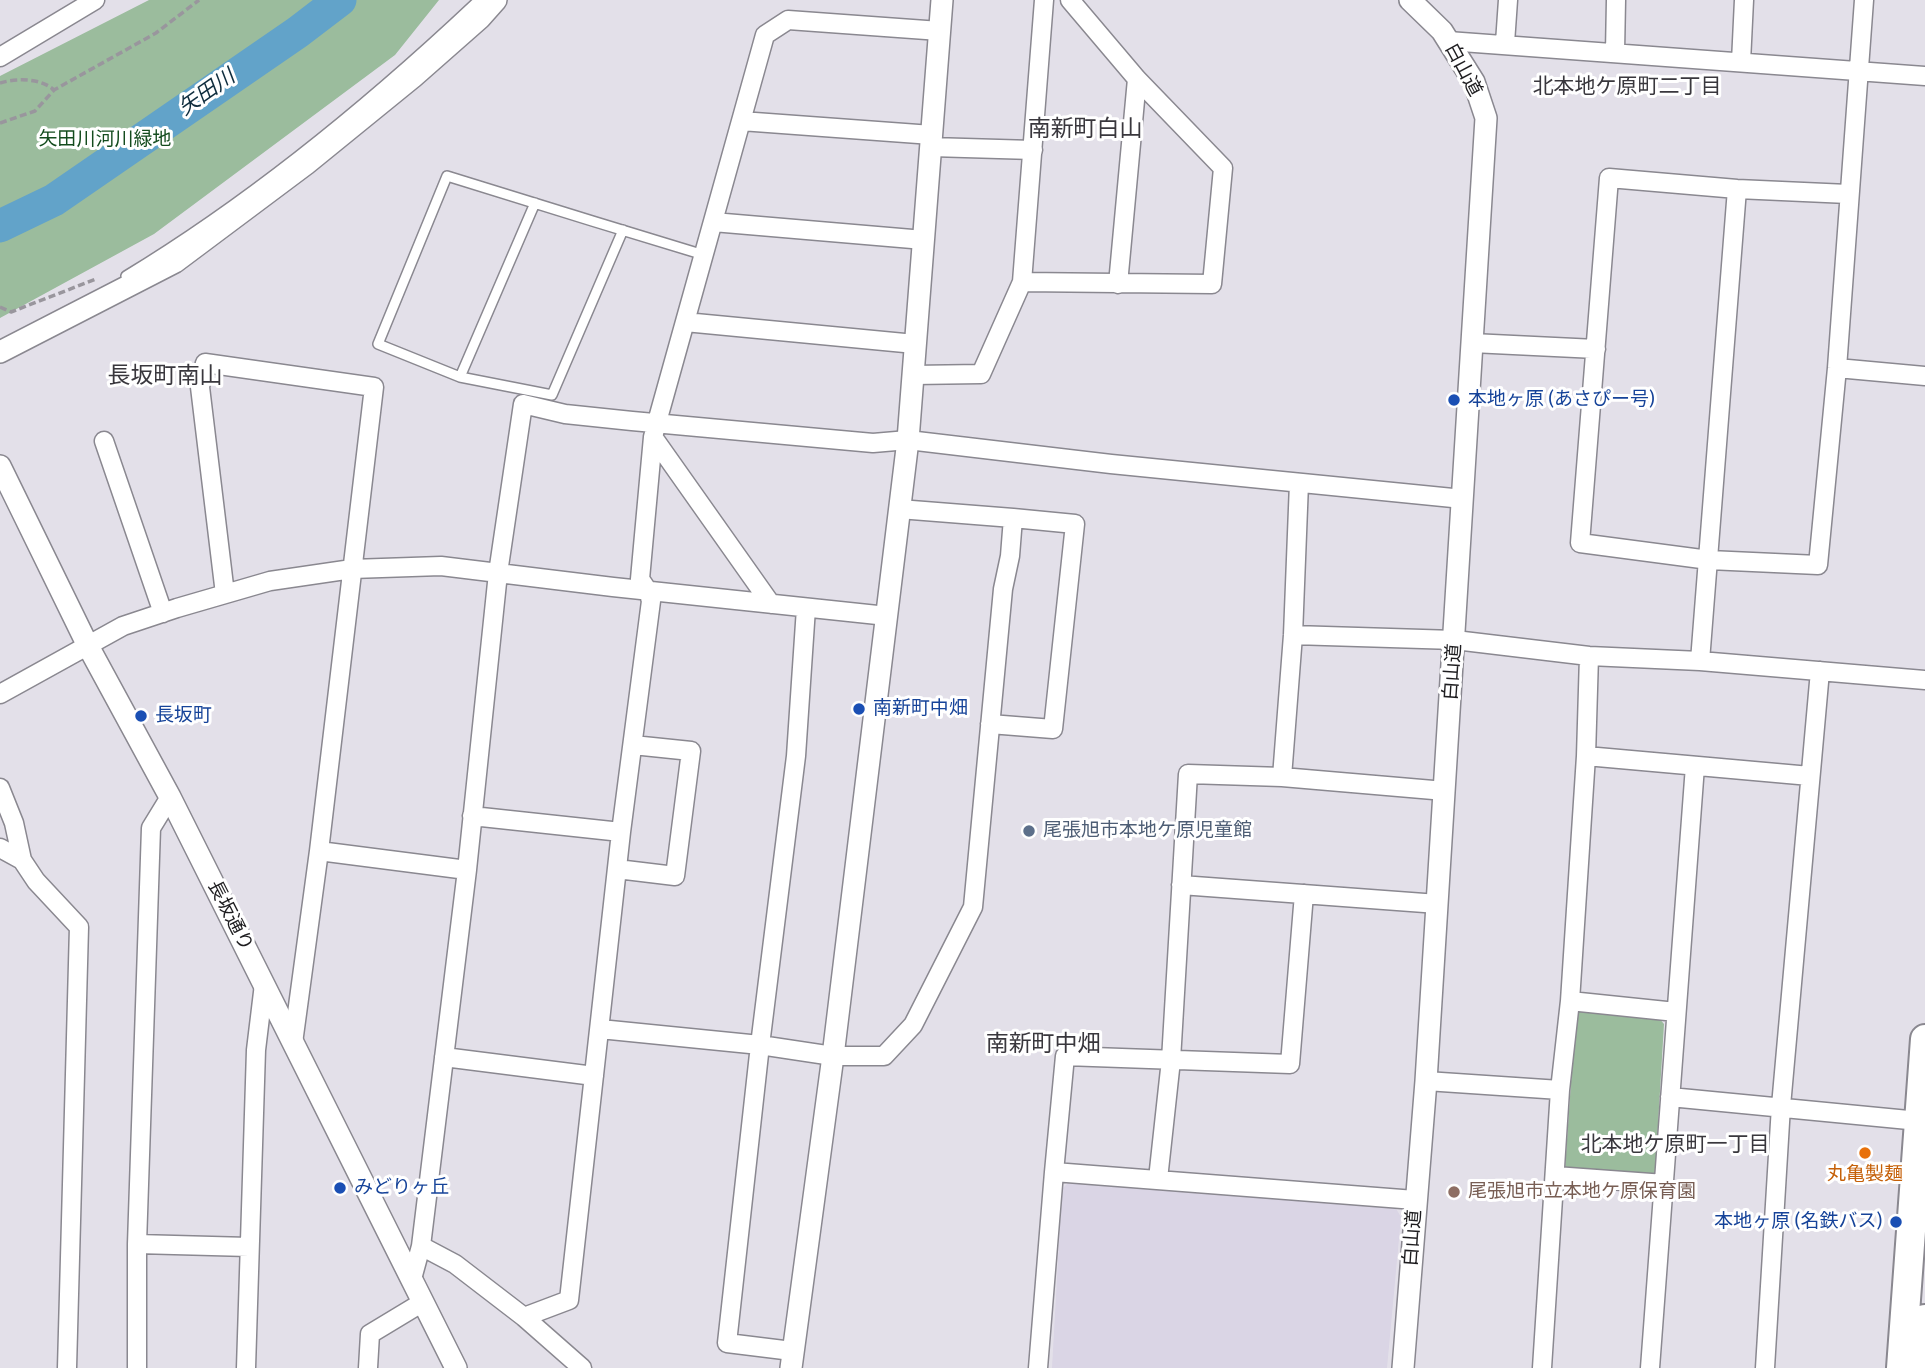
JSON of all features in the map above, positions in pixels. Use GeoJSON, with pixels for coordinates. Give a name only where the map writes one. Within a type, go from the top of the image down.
{"type":"FeatureCollection","features":[{"type":"Feature","properties":{"kind":"highway"},"geometry":{"type":"LineString","coordinates":[[1901,1368],[1925,1039]]}},
{"type":"Feature","properties":{"kind":"highway"},"geometry":{"type":"LineString","coordinates":[[1921,1368],[1925,1319]]}},
{"type":"Feature","properties":{"kind":"street"},"geometry":{"type":"LineString","coordinates":[[0,57],[94,0]]}},
{"type":"Feature","properties":{"kind":"street"},"geometry":{"type":"LineString","coordinates":[[0,352],[175,262],[306,163],[413,77],[480,18],[496,0]]}},
{"type":"Feature","properties":{"kind":"street"},"geometry":{"type":"LineString","coordinates":[[806,608],[796,756],[727,1343],[792,1359],[833,1056],[908,440],[942,0]]}},
{"type":"Feature","properties":{"kind":"street"},"geometry":{"type":"LineString","coordinates":[[913,375],[981,374],[1022,282],[1044,0]]}},
{"type":"Feature","properties":{"kind":"street"},"geometry":{"type":"LineString","coordinates":[[1022,282],[1212,284],[1223,168],[1137,79],[1070,0]]}},
{"type":"Feature","properties":{"kind":"street","name":"白山道"},"geometry":{"type":"LineString","coordinates":[[1403,1368],[1438,904],[1486,118],[1474,82],[1442,31],[1410,0]]}},
{"type":"Feature","properties":{"kind":"street"},"geometry":{"type":"LineString","coordinates":[[1504,43],[1507,0]]}},
{"type":"Feature","properties":{"kind":"street"},"geometry":{"type":"LineString","coordinates":[[1615,52],[1616,0]]}},
{"type":"Feature","properties":{"kind":"street"},"geometry":{"type":"LineString","coordinates":[[1741,62],[1744,0]]}},
{"type":"Feature","properties":{"kind":"street"},"geometry":{"type":"LineString","coordinates":[[1848,194],[1737,189],[1609,178],[1580,543],[1709,560],[1818,565],[1837,368],[1864,0]]}},
{"type":"Feature","properties":{"kind":"street"},"geometry":{"type":"LineString","coordinates":[[524,1317],[569,1300],[621,832],[651,601],[640,579],[655,430],[765,35],[788,20],[940,31]]}},
{"type":"Feature","properties":{"kind":"street"},"geometry":{"type":"LineString","coordinates":[[1448,41],[1504,43],[1925,76]]}},
{"type":"Feature","properties":{"kind":"street"},"geometry":{"type":"LineString","coordinates":[[1118,284],[1137,79]]}},
{"type":"Feature","properties":{"kind":"street"},"geometry":{"type":"LineString","coordinates":[[741,121],[1032,150]]}},
{"type":"Feature","properties":{"kind":"street"},"geometry":{"type":"LineString","coordinates":[[1700,661],[1737,189]]}},
{"type":"Feature","properties":{"kind":"street"},"geometry":{"type":"LineString","coordinates":[[713,222],[924,240]]}},
{"type":"Feature","properties":{"kind":"street"},"geometry":{"type":"LineString","coordinates":[[685,322],[915,344]]}},
{"type":"Feature","properties":{"kind":"street"},"geometry":{"type":"LineString","coordinates":[[1472,343],[1595,349]]}},
{"type":"Feature","properties":{"kind":"street"},"geometry":{"type":"LineString","coordinates":[[225,594],[200,387],[205,363],[374,387],[319,851],[293,1043]]}},
{"type":"Feature","properties":{"kind":"street"},"geometry":{"type":"LineString","coordinates":[[1837,368],[1925,376]]}},
{"type":"Feature","properties":{"kind":"street"},"geometry":{"type":"LineString","coordinates":[[412,1279],[421,1246],[467,870],[498,573],[523,404],[532,399],[565,414],[655,430],[873,443],[908,440],[1463,499]]}},
{"type":"Feature","properties":{"kind":"street"},"geometry":{"type":"LineString","coordinates":[[655,430],[771,604]]}},
{"type":"Feature","properties":{"kind":"street"},"geometry":{"type":"LineString","coordinates":[[104,441],[163,612]]}},
{"type":"Feature","properties":{"kind":"street","name":"長坂通り"},"geometry":{"type":"LineString","coordinates":[[2,476],[88,646],[170,797],[456,1368]]}},
{"type":"Feature","properties":{"kind":"street"},"geometry":{"type":"LineString","coordinates":[[1282,777],[1293,635],[1299,482]]}},
{"type":"Feature","properties":{"kind":"street"},"geometry":{"type":"LineString","coordinates":[[899,509],[1075,524],[1053,729],[990,723]]}},
{"type":"Feature","properties":{"kind":"street"},"geometry":{"type":"LineString","coordinates":[[600,1029],[760,1045],[833,1056],[884,1056],[913,1025],[973,907],[1003,589],[1010,556],[1013,518]]}},
{"type":"Feature","properties":{"kind":"street"},"geometry":{"type":"LineString","coordinates":[[0,694],[122,626],[270,582],[352,569],[441,566],[887,616]]}},
{"type":"Feature","properties":{"kind":"street"},"geometry":{"type":"LineString","coordinates":[[1293,635],[1455,640],[1590,656],[1700,661],[1925,680]]}},
{"type":"Feature","properties":{"kind":"street"},"geometry":{"type":"LineString","coordinates":[[1542,1368],[1560,1090],[1570,1001],[1590,656]]}},
{"type":"Feature","properties":{"kind":"street"},"geometry":{"type":"LineString","coordinates":[[1765,1368],[1781,1106],[1820,671]]}},
{"type":"Feature","properties":{"kind":"street"},"geometry":{"type":"LineString","coordinates":[[617,869],[676,876],[691,751],[633,745]]}},
{"type":"Feature","properties":{"kind":"street"},"geometry":{"type":"LineString","coordinates":[[1586,756],[1810,776]]}},
{"type":"Feature","properties":{"kind":"street"},"geometry":{"type":"LineString","coordinates":[[1650,1368],[1695,766]]}},
{"type":"Feature","properties":{"kind":"street"},"geometry":{"type":"LineString","coordinates":[[1158,1179],[1171,1060],[1188,775],[1282,777],[1445,791]]}},
{"type":"Feature","properties":{"kind":"street"},"geometry":{"type":"LineString","coordinates":[[0,788],[13,823],[22,860],[36,881],[79,927],[67,1368]]}},
{"type":"Feature","properties":{"kind":"street"},"geometry":{"type":"LineString","coordinates":[[136,1368],[137,1244],[150,828],[170,797]]}},
{"type":"Feature","properties":{"kind":"street"},"geometry":{"type":"LineString","coordinates":[[472,816],[621,832]]}},
{"type":"Feature","properties":{"kind":"street"},"geometry":{"type":"LineString","coordinates":[[0,848],[22,860]]}},
{"type":"Feature","properties":{"kind":"street"},"geometry":{"type":"LineString","coordinates":[[319,851],[467,870]]}},
{"type":"Feature","properties":{"kind":"street"},"geometry":{"type":"LineString","coordinates":[[1181,885],[1438,904]]}},
{"type":"Feature","properties":{"kind":"street"},"geometry":{"type":"LineString","coordinates":[[1038,1368],[1065,1056],[1290,1064],[1304,894]]}},
{"type":"Feature","properties":{"kind":"street"},"geometry":{"type":"LineString","coordinates":[[246,1368],[256,1050],[264,984]]}},
{"type":"Feature","properties":{"kind":"street"},"geometry":{"type":"LineString","coordinates":[[1570,1001],[1676,1012]]}},
{"type":"Feature","properties":{"kind":"street"},"geometry":{"type":"LineString","coordinates":[[444,1057],[593,1076]]}},
{"type":"Feature","properties":{"kind":"street"},"geometry":{"type":"LineString","coordinates":[[1426,1081],[1560,1090]]}},
{"type":"Feature","properties":{"kind":"street"},"geometry":{"type":"LineString","coordinates":[[1670,1097],[1919,1121]]}},
{"type":"Feature","properties":{"kind":"street"},"geometry":{"type":"LineString","coordinates":[[1054,1172],[1416,1200]]}},
{"type":"Feature","properties":{"kind":"street"},"geometry":{"type":"LineString","coordinates":[[1555,1176],[1665,1184]]}},
{"type":"Feature","properties":{"kind":"street"},"geometry":{"type":"LineString","coordinates":[[137,1244],[249,1247]]}},
{"type":"Feature","properties":{"kind":"street"},"geometry":{"type":"LineString","coordinates":[[421,1246],[455,1264],[524,1317],[582,1368]]}},
{"type":"Feature","properties":{"kind":"street"},"geometry":{"type":"LineString","coordinates":[[368,1368],[370,1334],[423,1303]]}},
{"type":"Feature","properties":{"kind":"lane"},"geometry":{"type":"LineString","coordinates":[[66,319],[66,306],[125,277],[161,255],[285,166],[427,49],[479,0]]}},
{"type":"Feature","properties":{"kind":"lane"},"geometry":{"type":"LineString","coordinates":[[623,230],[552,395],[532,399],[460,377],[378,344],[447,176],[623,230],[704,255]]}},
{"type":"Feature","properties":{"kind":"lane"},"geometry":{"type":"LineString","coordinates":[[460,377],[535,203]]}},
{"type":"Feature","properties":{"kind":"path"},"geometry":{"type":"LineString","coordinates":[[0,123],[35,111],[54,90],[156,33],[199,0]]}},
{"type":"Feature","properties":{"kind":"path"},"geometry":{"type":"LineString","coordinates":[[0,83],[32,81],[48,84],[54,90]]}},
{"type":"Feature","properties":{"kind":"path"},"geometry":{"type":"LineString","coordinates":[[0,307],[11,312],[100,277]]}},
{"type":"Feature","properties":{"kind":"shaded area"},"geometry":{"type":"Polygon","coordinates":[[[1070,1181],[1395,1207],[1401,1217],[1387,1368],[1052,1368],[1062,1189],[1070,1181]]]}},
{"type":"Feature","properties":{"kind":"green space","name":"矢田川河川緑地"},"geometry":{"type":"Polygon","coordinates":[[[149,0],[439,0],[395,55],[154,234],[0,318],[0,76],[149,0]]]}},
{"type":"Feature","properties":{"kind":"green space"},"geometry":{"type":"Polygon","coordinates":[[[1576,1010],[1658,1017],[1664,1024],[1655,1175],[1565,1169],[1576,1010]]]}},
{"type":"Feature","properties":{"kind":"waterway","name":"矢田川"},"geometry":{"type":"LineString","coordinates":[[0,226],[54,200],[298,32],[340,0]]}},
{"type":"Feature","properties":{"kind":"place","name":"本地ヶ原 (あさぴー号)"},"geometry":{"type":"Point","coordinates":[1454,400]}},
{"type":"Feature","properties":{"kind":"place","name":"南新町中畑"},"geometry":{"type":"Point","coordinates":[859,709]}},
{"type":"Feature","properties":{"kind":"place","name":"長坂町"},"geometry":{"type":"Point","coordinates":[141,716]}},
{"type":"Feature","properties":{"kind":"place","name":"尾張旭市本地ケ原児童館"},"geometry":{"type":"Point","coordinates":[1029,831]}},
{"type":"Feature","properties":{"kind":"place","name":"丸亀製麺"},"geometry":{"type":"Point","coordinates":[1865,1153]}},
{"type":"Feature","properties":{"kind":"place","name":"みどりヶ丘"},"geometry":{"type":"Point","coordinates":[340,1188]}},
{"type":"Feature","properties":{"kind":"place","name":"尾張旭市立本地ケ原保育園"},"geometry":{"type":"Point","coordinates":[1454,1192]}},
{"type":"Feature","properties":{"kind":"place","name":"本地ヶ原 (名鉄バス)"},"geometry":{"type":"Point","coordinates":[1896,1222]}},
{"type":"Feature","properties":{"kind":"district","name":"北本地ケ原町二丁目"},"geometry":{"type":"Point","coordinates":[1627,87]}},
{"type":"Feature","properties":{"kind":"district","name":"南新町白山"},"geometry":{"type":"Point","coordinates":[1085,130]}},
{"type":"Feature","properties":{"kind":"district","name":"長坂町南山"},"geometry":{"type":"Point","coordinates":[165,377]}},
{"type":"Feature","properties":{"kind":"district","name":"南新町中畑"},"geometry":{"type":"Point","coordinates":[1043,1045]}},
{"type":"Feature","properties":{"kind":"district","name":"北本地ケ原町一丁目"},"geometry":{"type":"Point","coordinates":[1675,1145]}}]}
